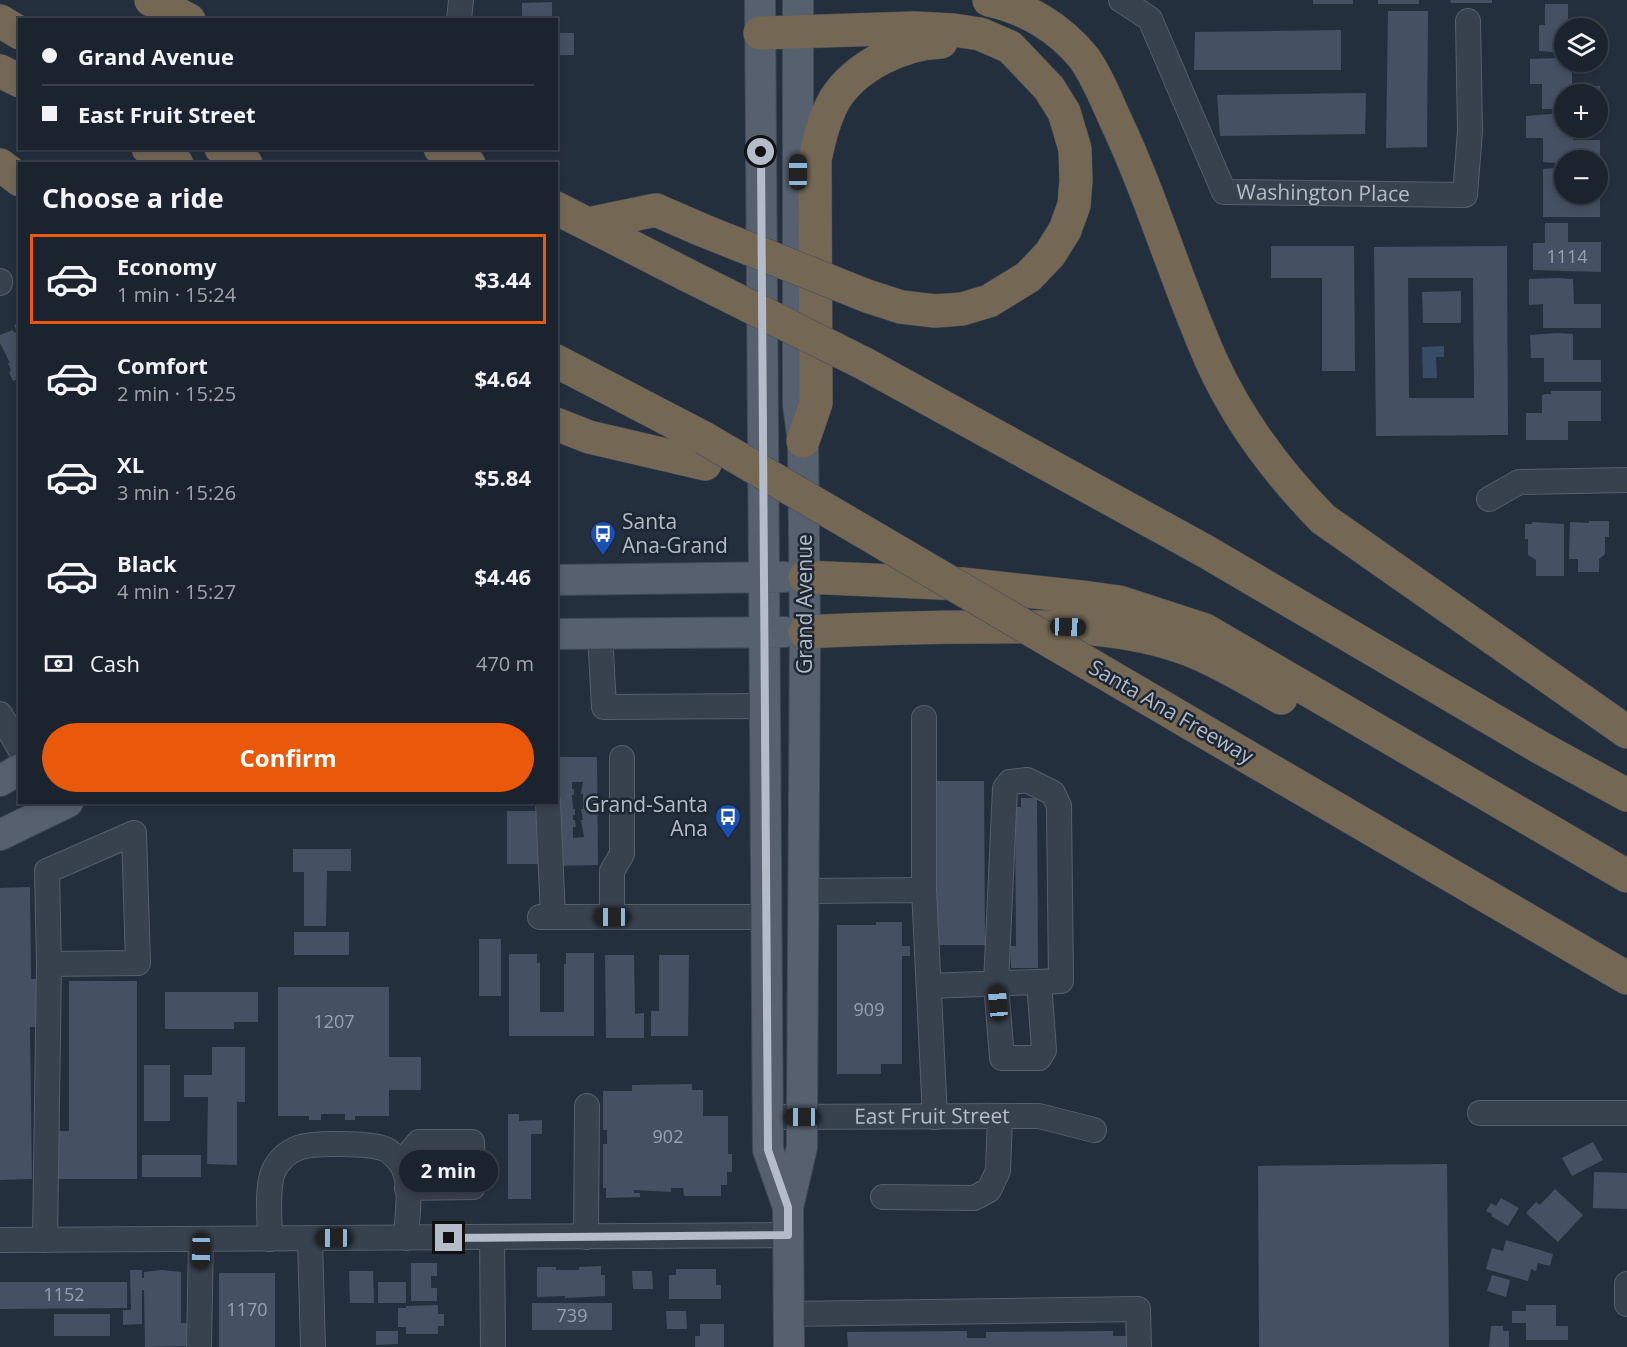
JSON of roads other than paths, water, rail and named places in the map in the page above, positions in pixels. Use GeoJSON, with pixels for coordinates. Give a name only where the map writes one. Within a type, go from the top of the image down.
{"type":"FeatureCollection","features":[{"type":"Feature","properties":{"kind":"highway"},"geometry":{"type":"LineString","coordinates":[[151,0],[185,18]]}},
{"type":"Feature","properties":{"kind":"highway"},"geometry":{"type":"LineString","coordinates":[[989,0],[1023,10],[1043,21],[1071,45],[1089,67],[1127,143],[1212,361],[1247,425],[1299,495],[1323,519],[1627,732]]}},
{"type":"Feature","properties":{"kind":"highway"},"geometry":{"type":"LineString","coordinates":[[0,21],[18,32]]}},
{"type":"Feature","properties":{"kind":"highway"},"geometry":{"type":"LineString","coordinates":[[588,224],[656,210],[867,296],[900,307],[935,311],[962,309],[989,301],[1029,277],[1050,254],[1065,230],[1074,205],[1075,149],[1064,112],[1049,88],[1010,46],[980,34],[914,28],[760,33]]}},
{"type":"Feature","properties":{"kind":"highway"},"geometry":{"type":"LineString","coordinates":[[803,441],[816,403],[815,160],[821,131],[836,99],[858,74],[884,57],[913,46],[935,42],[957,42],[980,46],[1028,67]]}},
{"type":"Feature","properties":{"kind":"highway"},"geometry":{"type":"LineString","coordinates":[[0,71],[18,80]]}},
{"type":"Feature","properties":{"kind":"highway"},"geometry":{"type":"LineString","coordinates":[[152,150],[173,162]]}},
{"type":"Feature","properties":{"kind":"highway"},"geometry":{"type":"LineString","coordinates":[[224,150],[243,162]]}},
{"type":"Feature","properties":{"kind":"highway"},"geometry":{"type":"LineString","coordinates":[[444,150],[466,162]]}},
{"type":"Feature","properties":{"kind":"highway"},"geometry":{"type":"LineString","coordinates":[[0,165],[18,178]]}},
{"type":"Feature","properties":{"kind":"highway"},"geometry":{"type":"LineString","coordinates":[[558,209],[865,364],[1205,551],[1542,748],[1627,795]]}},
{"type":"Feature","properties":{"kind":"highway"},"geometry":{"type":"LineString","coordinates":[[558,363],[705,451]]}},
{"type":"Feature","properties":{"kind":"highway"},"geometry":{"type":"LineString","coordinates":[[558,425],[589,437],[705,451]]}},
{"type":"Feature","properties":{"kind":"highway","name":"Santa Ana Freeway"},"geometry":{"type":"LineString","coordinates":[[705,451],[772,478],[1627,978]]}},
{"type":"Feature","properties":{"kind":"highway"},"geometry":{"type":"LineString","coordinates":[[805,577],[962,584],[1090,598],[1119,602],[1205,630],[1627,876]]}},
{"type":"Feature","properties":{"kind":"highway"},"geometry":{"type":"LineString","coordinates":[[805,632],[954,627],[1084,628],[1141,636],[1193,651],[1279,697],[1627,897]]}},
{"type":"Feature","properties":{"kind":"main road","name":"Grand Avenue"},"geometry":{"type":"LineString","coordinates":[[760,0],[768,1150],[788,1221]]}},
{"type":"Feature","properties":{"kind":"main road","name":"Grand Avenue"},"geometry":{"type":"LineString","coordinates":[[789,1347],[788,1221],[802,1147],[804,891],[805,577],[803,441],[798,405],[798,0]]}},
{"type":"Feature","properties":{"kind":"main road"},"geometry":{"type":"LineString","coordinates":[[558,580],[805,577]]}},
{"type":"Feature","properties":{"kind":"main road"},"geometry":{"type":"LineString","coordinates":[[558,634],[805,632]]}},
{"type":"Feature","properties":{"kind":"main road"},"geometry":{"type":"LineString","coordinates":[[0,781],[18,770]]}},
{"type":"Feature","properties":{"kind":"main road"},"geometry":{"type":"LineString","coordinates":[[0,835],[64,804]]}},
{"type":"Feature","properties":{"kind":"street"},"geometry":{"type":"LineString","coordinates":[[459,18],[461,0]]}},
{"type":"Feature","properties":{"kind":"street","name":"Washington Place"},"geometry":{"type":"LineString","coordinates":[[1121,0],[1150,19],[1224,192],[1465,195],[1470,131],[1468,21]]}},
{"type":"Feature","properties":{"kind":"street"},"geometry":{"type":"LineString","coordinates":[[1490,499],[1520,482],[1627,480]]}},
{"type":"Feature","properties":{"kind":"street"},"geometry":{"type":"LineString","coordinates":[[600,633],[604,707],[765,706]]}},
{"type":"Feature","properties":{"kind":"street"},"geometry":{"type":"LineString","coordinates":[[0,714],[18,746]]}},
{"type":"Feature","properties":{"kind":"street"},"geometry":{"type":"LineString","coordinates":[[924,718],[924,890],[935,1117]]}},
{"type":"Feature","properties":{"kind":"street"},"geometry":{"type":"LineString","coordinates":[[612,917],[612,871],[622,854],[622,758]]}},
{"type":"Feature","properties":{"kind":"street"},"geometry":{"type":"LineString","coordinates":[[1027,780],[1053,793],[1059,806],[1050,982],[1044,1050],[1038,1058],[1002,1058],[996,984],[1005,788],[1010,782],[1027,780]]}},
{"type":"Feature","properties":{"kind":"street"},"geometry":{"type":"LineString","coordinates":[[548,804],[547,917],[767,917]]}},
{"type":"Feature","properties":{"kind":"street"},"geometry":{"type":"LineString","coordinates":[[45,1240],[49,964],[47,871],[134,832],[138,963],[49,964]]}},
{"type":"Feature","properties":{"kind":"street"},"geometry":{"type":"LineString","coordinates":[[804,891],[924,890]]}},
{"type":"Feature","properties":{"kind":"street"},"geometry":{"type":"LineString","coordinates":[[929,986],[1050,982]]}},
{"type":"Feature","properties":{"kind":"street"},"geometry":{"type":"LineString","coordinates":[[586,1237],[587,1106]]}},
{"type":"Feature","properties":{"kind":"street"},"geometry":{"type":"LineString","coordinates":[[1480,1113],[1627,1113]]}},
{"type":"Feature","properties":{"kind":"street","name":"East Fruit Street"},"geometry":{"type":"LineString","coordinates":[[768,1117],[1038,1116],[1094,1130]]}},
{"type":"Feature","properties":{"kind":"street"},"geometry":{"type":"LineString","coordinates":[[883,1197],[974,1198],[989,1190],[998,1171],[1000,1117]]}},
{"type":"Feature","properties":{"kind":"street"},"geometry":{"type":"LineString","coordinates":[[401,1163],[419,1142],[472,1142],[473,1187],[407,1188]]}},
{"type":"Feature","properties":{"kind":"street"},"geometry":{"type":"LineString","coordinates":[[270,1239],[271,1184],[274,1170],[283,1157],[308,1145],[364,1145],[386,1150],[401,1163],[407,1188],[406,1238]]}},
{"type":"Feature","properties":{"kind":"street"},"geometry":{"type":"LineString","coordinates":[[0,1240],[586,1237],[788,1221]]}},
{"type":"Feature","properties":{"kind":"street"},"geometry":{"type":"LineString","coordinates":[[492,1238],[493,1347]]}},
{"type":"Feature","properties":{"kind":"street"},"geometry":{"type":"LineString","coordinates":[[199,1347],[201,1239]]}},
{"type":"Feature","properties":{"kind":"street"},"geometry":{"type":"LineString","coordinates":[[310,1239],[313,1347]]}},
{"type":"Feature","properties":{"kind":"street"},"geometry":{"type":"LineString","coordinates":[[1627,1284],[1627,1304]]}},
{"type":"Feature","properties":{"kind":"street"},"geometry":{"type":"LineString","coordinates":[[788,1314],[1138,1309],[1139,1347]]}},
{"type":"Feature","properties":{"kind":"water"},"geometry":{"type":"Polygon","coordinates":[[[1444,346],[1444,357],[1436,357],[1437,378],[1423,378],[1422,347],[1444,346]]]}},
{"type":"Feature","properties":{"kind":"place","name":"Santa Ana-Grand"},"geometry":{"type":"Point","coordinates":[603,557]}},
{"type":"Feature","properties":{"kind":"place","name":"Grand-Santa Ana"},"geometry":{"type":"Point","coordinates":[728,840]}}]}
